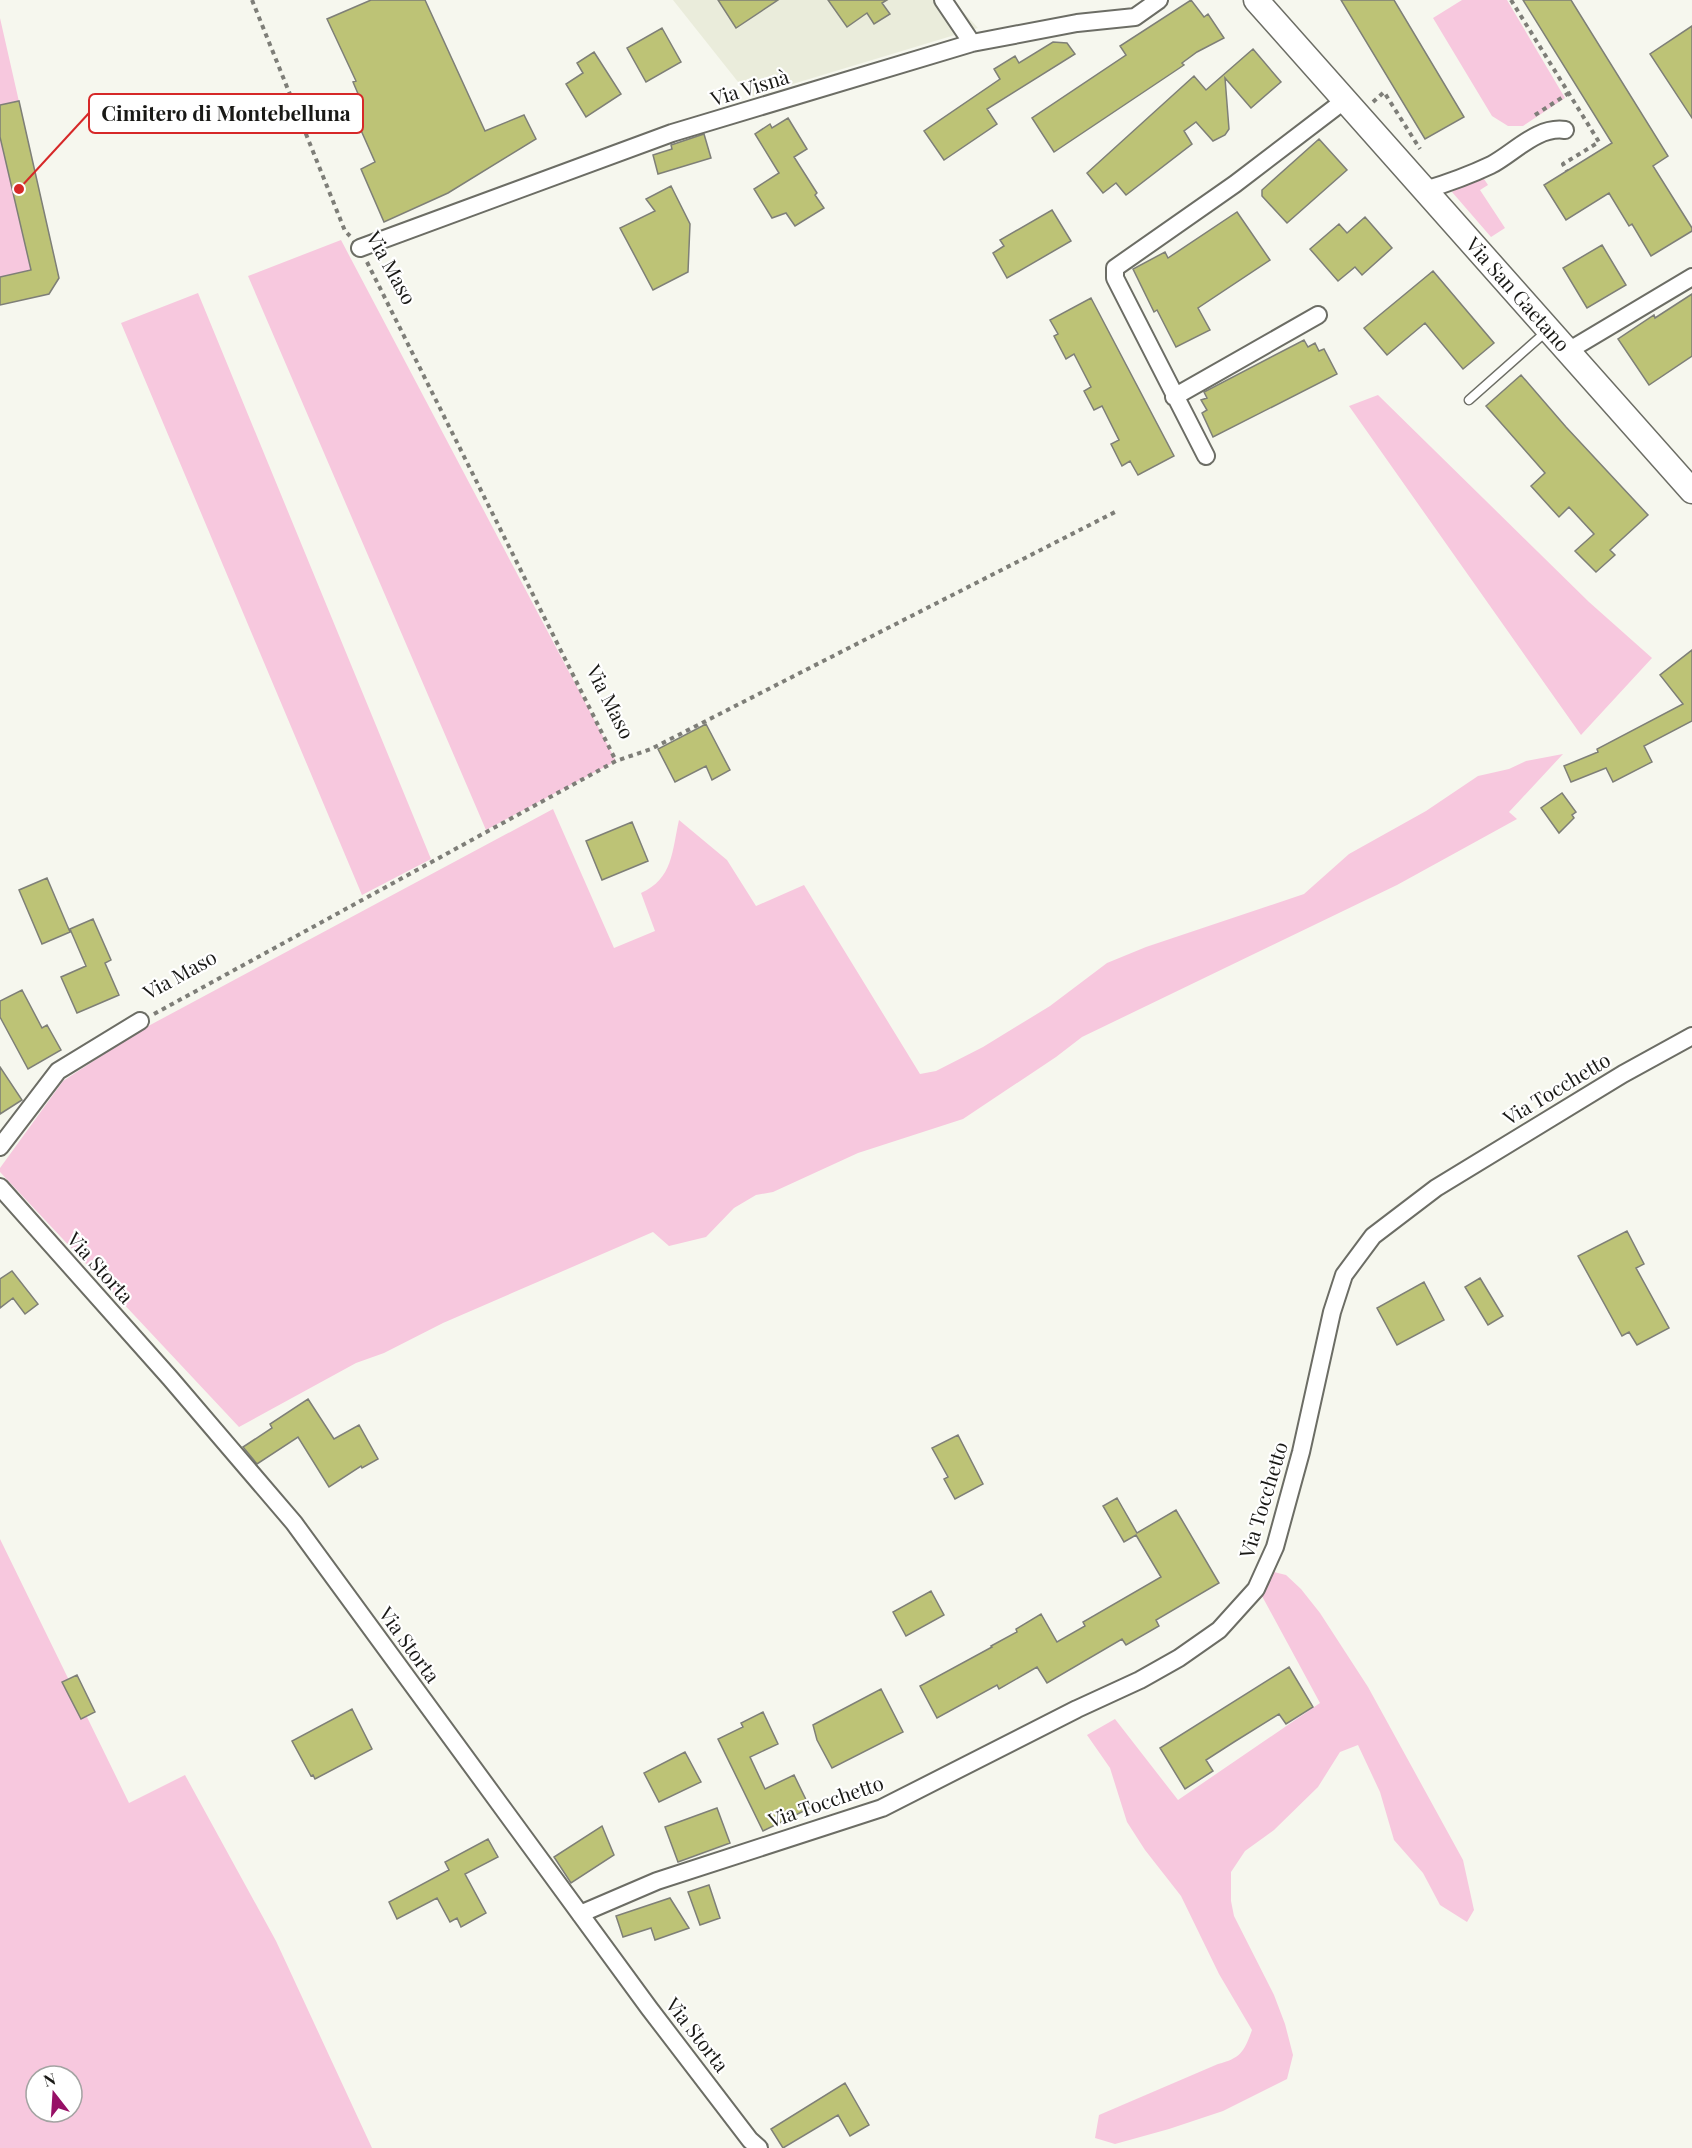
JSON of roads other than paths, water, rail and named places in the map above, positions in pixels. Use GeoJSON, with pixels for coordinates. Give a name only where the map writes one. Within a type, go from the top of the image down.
{"type":"FeatureCollection","features":[{"type":"Feature","properties":{"kind":"street"},"geometry":{"type":"LineString","coordinates":[[943,0],[972,43]]}},
{"type":"Feature","properties":{"kind":"street","name":"Via Visnà"},"geometry":{"type":"LineString","coordinates":[[360,248],[672,133],[972,43],[1077,23],[1135,17],[1159,0]]}},
{"type":"Feature","properties":{"kind":"street","name":"Via San Gaetano"},"geometry":{"type":"LineString","coordinates":[[1256,0],[1692,491]]}},
{"type":"Feature","properties":{"kind":"street"},"geometry":{"type":"LineString","coordinates":[[1206,456],[1114,278],[1115,268],[1235,184],[1345,100]]}},
{"type":"Feature","properties":{"kind":"street"},"geometry":{"type":"LineString","coordinates":[[1425,190],[1493,164],[1541,133],[1554,129],[1564,130]]}},
{"type":"Feature","properties":{"kind":"street"},"geometry":{"type":"LineString","coordinates":[[1568,351],[1692,278]]}},
{"type":"Feature","properties":{"kind":"street"},"geometry":{"type":"LineString","coordinates":[[1174,397],[1318,315]]}},
{"type":"Feature","properties":{"kind":"street","name":"Via Maso"},"geometry":{"type":"LineString","coordinates":[[0,1147],[58,1071],[140,1021]]}},
{"type":"Feature","properties":{"kind":"street","name":"Via Tocchetto"},"geometry":{"type":"LineString","coordinates":[[580,1914],[657,1881],[882,1808],[1077,1709],[1140,1680],[1179,1658],[1219,1630],[1256,1589],[1275,1547],[1301,1452],[1332,1312],[1344,1275],[1373,1236],[1436,1188],[1623,1074],[1692,1036]]}},
{"type":"Feature","properties":{"kind":"street","name":"Via Storta"},"geometry":{"type":"LineString","coordinates":[[0,1187],[170,1378],[294,1523],[580,1914],[750,2140],[759,2148]]}},
{"type":"Feature","properties":{"kind":"lane"},"geometry":{"type":"LineString","coordinates":[[1469,400],[1548,329]]}},
{"type":"Feature","properties":{"kind":"place","name":"Cimitero di Montebelluna"},"geometry":{"type":"Point","coordinates":[19,189]}}]}
